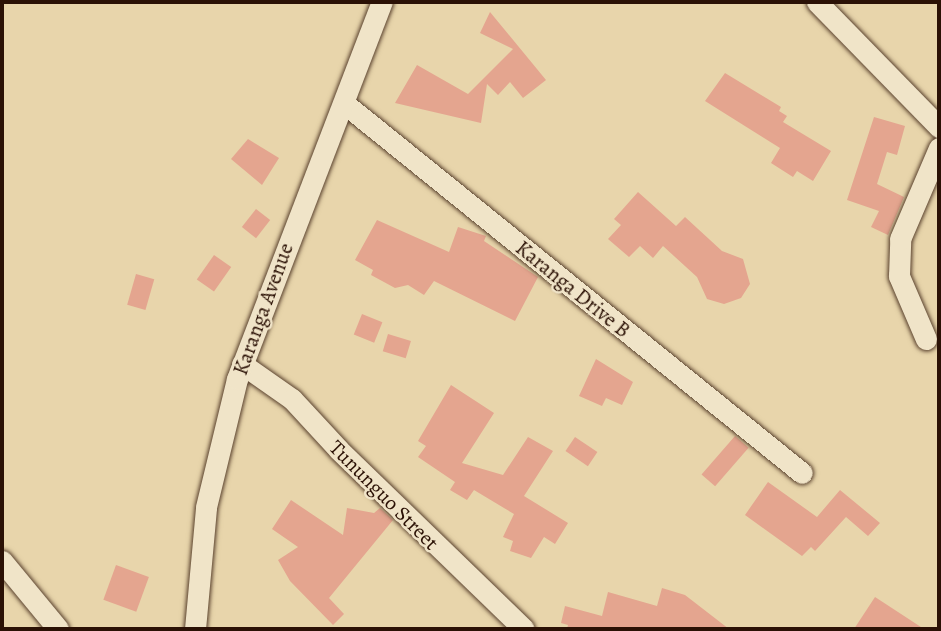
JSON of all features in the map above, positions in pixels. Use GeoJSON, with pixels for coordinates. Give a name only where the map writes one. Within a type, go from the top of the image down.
{"type":"FeatureCollection","features":[{"type":"Feature","properties":{"kind":"street","name":"Karanga Avenue"},"geometry":{"type":"LineString","coordinates":[[195,629],[206,507],[242,364],[345,104],[348,84],[382,2]]}},
{"type":"Feature","properties":{"kind":"street"},"geometry":{"type":"LineString","coordinates":[[817,2],[939,127]]}},
{"type":"Feature","properties":{"kind":"street","name":"Karanga Drive B"},"geometry":{"type":"LineString","coordinates":[[345,104],[802,473]]}},
{"type":"Feature","properties":{"kind":"street"},"geometry":{"type":"LineString","coordinates":[[926,339],[899,276],[900,239],[939,148]]}},
{"type":"Feature","properties":{"kind":"street","name":"Tununguo Street"},"geometry":{"type":"LineString","coordinates":[[242,364],[292,399],[348,460],[524,629]]}},
{"type":"Feature","properties":{"kind":"street"},"geometry":{"type":"LineString","coordinates":[[2,561],[58,629]]}},
{"type":"Feature","properties":{"kind":"building"},"geometry":{"type":"Polygon","coordinates":[[[490,12],[546,80],[523,98],[510,82],[498,95],[487,84],[481,123],[395,103],[417,65],[468,94],[513,49],[480,33],[490,12]]]}},
{"type":"Feature","properties":{"kind":"building"},"geometry":{"type":"Polygon","coordinates":[[[725,73],[781,107],[779,111],[787,116],[783,122],[831,151],[813,181],[797,171],[793,177],[771,163],[780,148],[705,101],[725,73]]]}},
{"type":"Feature","properties":{"kind":"building"},"geometry":{"type":"Polygon","coordinates":[[[874,117],[905,126],[897,155],[887,152],[877,184],[904,197],[888,235],[871,227],[879,211],[847,200],[874,117]]]}},
{"type":"Feature","properties":{"kind":"building"},"geometry":{"type":"Polygon","coordinates":[[[248,139],[279,158],[262,185],[231,159],[248,139]]]}},
{"type":"Feature","properties":{"kind":"building"},"geometry":{"type":"Polygon","coordinates":[[[638,192],[676,226],[685,217],[722,251],[743,259],[750,284],[741,298],[724,304],[707,299],[697,277],[663,246],[653,258],[640,246],[629,257],[608,239],[621,225],[614,219],[638,192]]]}},
{"type":"Feature","properties":{"kind":"building"},"geometry":{"type":"Polygon","coordinates":[[[256,209],[270,220],[256,238],[242,227],[256,209]]]}},
{"type":"Feature","properties":{"kind":"building"},"geometry":{"type":"Polygon","coordinates":[[[377,220],[449,252],[458,227],[486,236],[484,241],[538,277],[515,321],[434,281],[424,295],[408,285],[395,288],[371,275],[373,270],[355,260],[377,220]]]}},
{"type":"Feature","properties":{"kind":"building"},"geometry":{"type":"Polygon","coordinates":[[[214,255],[231,267],[214,292],[197,280],[214,255]]]}},
{"type":"Feature","properties":{"kind":"building"},"geometry":{"type":"Polygon","coordinates":[[[136,274],[154,279],[145,310],[127,305],[136,274]]]}},
{"type":"Feature","properties":{"kind":"building"},"geometry":{"type":"Polygon","coordinates":[[[362,314],[382,322],[374,343],[354,334],[362,314]]]}},
{"type":"Feature","properties":{"kind":"building"},"geometry":{"type":"Polygon","coordinates":[[[388,334],[411,341],[406,358],[383,351],[388,334]]]}},
{"type":"Feature","properties":{"kind":"building"},"geometry":{"type":"Polygon","coordinates":[[[596,359],[633,382],[622,405],[606,398],[602,406],[579,396],[596,359]]]}},
{"type":"Feature","properties":{"kind":"building"},"geometry":{"type":"Polygon","coordinates":[[[451,385],[494,413],[462,463],[503,475],[528,437],[553,451],[524,496],[568,523],[555,544],[544,537],[531,558],[510,551],[513,541],[503,537],[514,514],[474,490],[467,500],[450,490],[455,482],[418,457],[426,446],[418,441],[451,385]]]}},
{"type":"Feature","properties":{"kind":"building"},"geometry":{"type":"Polygon","coordinates":[[[735,436],[749,448],[715,486],[702,474],[735,436]]]}},
{"type":"Feature","properties":{"kind":"building"},"geometry":{"type":"Polygon","coordinates":[[[575,437],[597,452],[588,466],[565,451],[575,437]]]}},
{"type":"Feature","properties":{"kind":"building"},"geometry":{"type":"Polygon","coordinates":[[[768,482],[817,517],[840,490],[880,523],[868,536],[846,517],[815,551],[811,547],[802,556],[745,515],[768,482]]]}},
{"type":"Feature","properties":{"kind":"building"},"geometry":{"type":"Polygon","coordinates":[[[291,500],[343,535],[347,508],[374,513],[380,508],[393,520],[329,598],[344,614],[333,625],[290,581],[278,560],[298,547],[272,529],[291,500]]]}},
{"type":"Feature","properties":{"kind":"building"},"geometry":{"type":"Polygon","coordinates":[[[116,565],[149,577],[136,612],[103,600],[116,565]]]}},
{"type":"Feature","properties":{"kind":"building"},"geometry":{"type":"Polygon","coordinates":[[[662,588],[685,595],[729,629],[567,629],[568,625],[561,623],[565,606],[602,616],[608,592],[657,606],[662,588]]]}},
{"type":"Feature","properties":{"kind":"building"},"geometry":{"type":"Polygon","coordinates":[[[875,597],[924,629],[854,629],[875,597]]]}}]}
